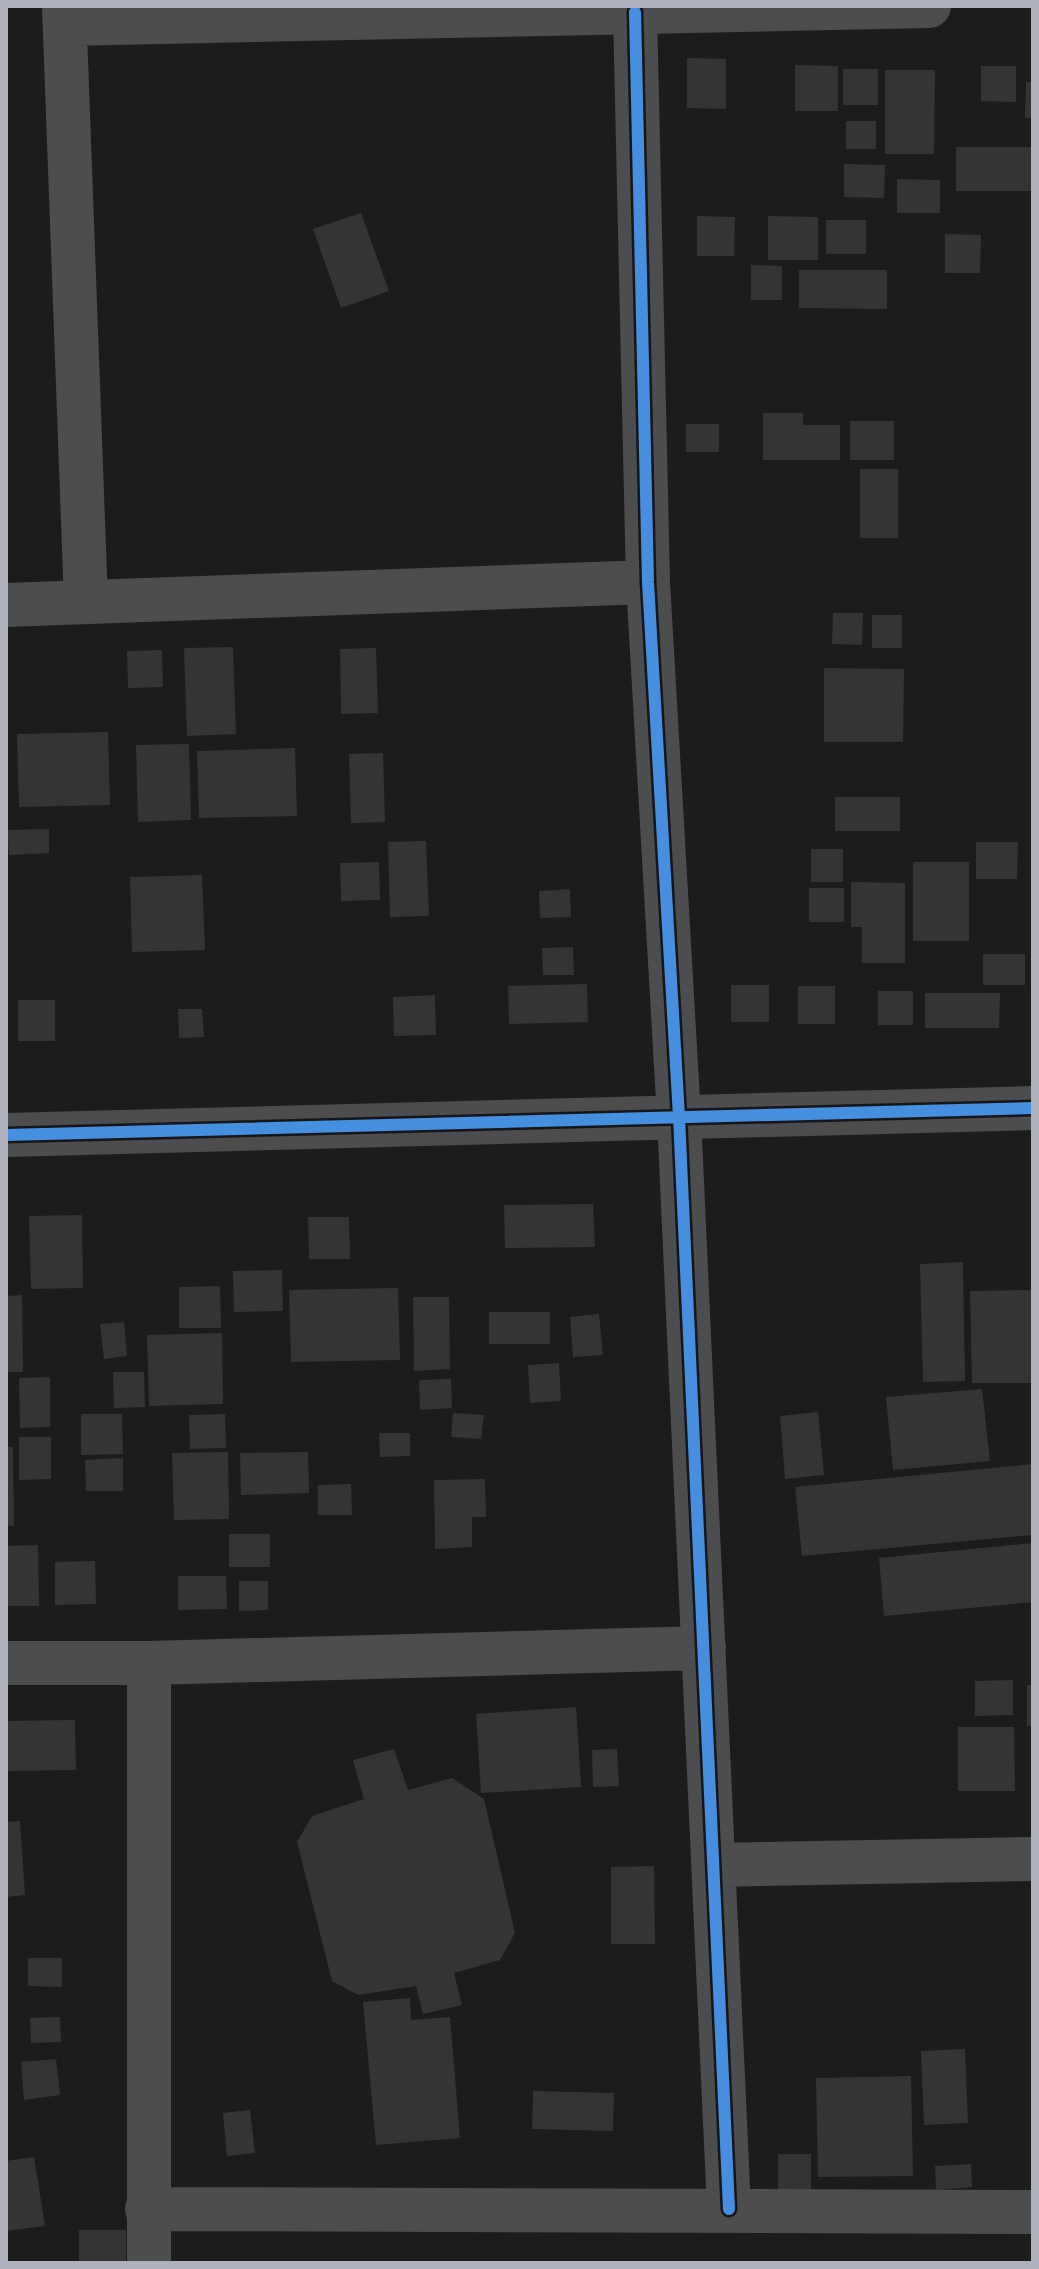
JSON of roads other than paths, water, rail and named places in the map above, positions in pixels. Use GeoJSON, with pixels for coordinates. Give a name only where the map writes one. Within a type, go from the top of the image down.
{"type":"FeatureCollection","features":[{"type":"Feature","properties":{"kind":"street"},"geometry":{"type":"LineString","coordinates":[[86,602],[64,15],[635,12],[929,6]]}},
{"type":"Feature","properties":{"kind":"street"},"geometry":{"type":"LineString","coordinates":[[635,12],[648,582],[679,1117],[729,2209]]}},
{"type":"Feature","properties":{"kind":"street"},"geometry":{"type":"LineString","coordinates":[[6,605],[648,582]]}},
{"type":"Feature","properties":{"kind":"street"},"geometry":{"type":"LineString","coordinates":[[6,1135],[1033,1108]]}},
{"type":"Feature","properties":{"kind":"street"},"geometry":{"type":"LineString","coordinates":[[6,1663],[149,1663],[704,1648]]}},
{"type":"Feature","properties":{"kind":"street"},"geometry":{"type":"LineString","coordinates":[[149,1663],[149,2263]]}},
{"type":"Feature","properties":{"kind":"street"},"geometry":{"type":"LineString","coordinates":[[714,1865],[1033,1859]]}},
{"type":"Feature","properties":{"kind":"street"},"geometry":{"type":"LineString","coordinates":[[147,2209],[1033,2212]]}}]}
